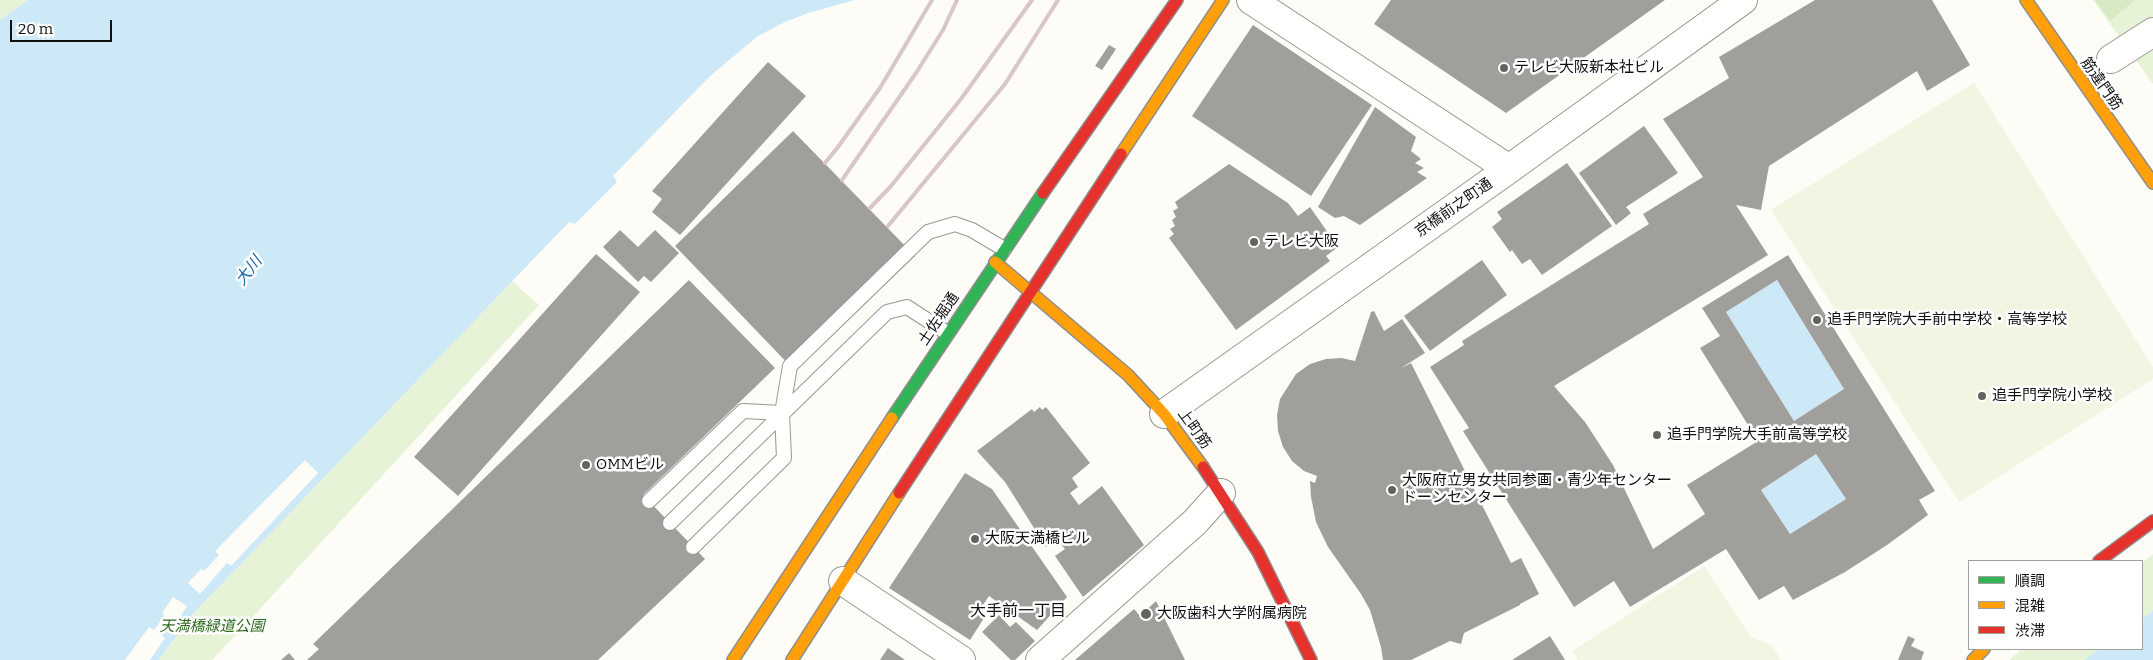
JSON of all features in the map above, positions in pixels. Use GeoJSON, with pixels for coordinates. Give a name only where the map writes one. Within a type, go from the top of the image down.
{"type":"FeatureCollection","features":[{"type":"Feature","properties":{"kind":"main road","name":"土佐堀通"},"geometry":{"type":"LineString","coordinates":[[733,660],[947,333],[1177,0]]}},
{"type":"Feature","properties":{"kind":"main road"},"geometry":{"type":"LineString","coordinates":[[792,660],[951,410],[1223,0]]}},
{"type":"Feature","properties":{"kind":"main road","name":"筋違門筋"},"geometry":{"type":"LineString","coordinates":[[2026,0],[2153,184]]}},
{"type":"Feature","properties":{"kind":"main road","name":"上町筋"},"geometry":{"type":"LineString","coordinates":[[995,262],[1030,290],[1128,376],[1164,414],[1221,493],[1258,552],[1311,660]]}},
{"type":"Feature","properties":{"kind":"main road"},"geometry":{"type":"LineString","coordinates":[[2100,560],[2153,521]]}},
{"type":"Feature","properties":{"kind":"main road"},"geometry":{"type":"LineString","coordinates":[[1973,660],[1983,650]]}},
{"type":"Feature","properties":{"kind":"street"},"geometry":{"type":"LineString","coordinates":[[1251,0],[1509,169]]}},
{"type":"Feature","properties":{"kind":"street","name":"京橋前之町通"},"geometry":{"type":"LineString","coordinates":[[1164,414],[1743,0]]}},
{"type":"Feature","properties":{"kind":"street"},"geometry":{"type":"LineString","coordinates":[[2111,59],[2153,32]]}},
{"type":"Feature","properties":{"kind":"street"},"geometry":{"type":"LineString","coordinates":[[1040,660],[1195,522],[1221,493]]}},
{"type":"Feature","properties":{"kind":"street"},"geometry":{"type":"LineString","coordinates":[[843,581],[961,660]]}},
{"type":"Feature","properties":{"kind":"lane"},"geometry":{"type":"LineString","coordinates":[[693,546],[784,458],[782,413],[790,366],[928,232],[955,224],[972,230],[1004,249]]}},
{"type":"Feature","properties":{"kind":"lane"},"geometry":{"type":"LineString","coordinates":[[670,523],[887,312],[907,307],[947,333]]}},
{"type":"Feature","properties":{"kind":"lane"},"geometry":{"type":"LineString","coordinates":[[649,501],[743,411],[782,413]]}},
{"type":"Feature","properties":{"kind":"green space"},"geometry":{"type":"Polygon","coordinates":[[[0,0],[28,0],[0,20],[0,0]]]}},
{"type":"Feature","properties":{"kind":"green space"},"geometry":{"type":"Polygon","coordinates":[[[2093,0],[2153,0],[2153,84],[2093,0]]]}},
{"type":"Feature","properties":{"kind":"green space"},"geometry":{"type":"Polygon","coordinates":[[[2095,0],[2135,0],[2110,21],[2095,0]]]}},
{"type":"Feature","properties":{"kind":"green space"},"geometry":{"type":"Polygon","coordinates":[[[1974,83],[2153,367],[2153,379],[1959,502],[1771,210],[1974,83]]]}},
{"type":"Feature","properties":{"kind":"green space","name":"天満橋緑道公園"},"geometry":{"type":"Polygon","coordinates":[[[512,281],[539,305],[248,622],[212,660],[159,660],[193,614],[512,281]]]}},
{"type":"Feature","properties":{"kind":"green space"},"geometry":{"type":"Polygon","coordinates":[[[2153,554],[2153,660],[2009,660],[2021,650],[2143,650],[2143,562],[2153,554]]]}},
{"type":"Feature","properties":{"kind":"green space"},"geometry":{"type":"Polygon","coordinates":[[[1704,566],[1751,637],[1771,645],[1781,660],[1578,660],[1572,651],[1704,566]]]}},
{"type":"Feature","properties":{"kind":"water","name":"大川"},"geometry":{"type":"Polygon","coordinates":[[[28,0],[855,0],[808,13],[758,36],[709,77],[613,176],[617,182],[575,224],[569,222],[193,614],[159,660],[0,660],[0,20],[28,0]]]}},
{"type":"Feature","properties":{"kind":"water"},"geometry":{"type":"Polygon","coordinates":[[[1777,280],[1844,389],[1794,421],[1726,312],[1777,280]]]}},
{"type":"Feature","properties":{"kind":"water"},"geometry":{"type":"Polygon","coordinates":[[[1816,454],[1846,499],[1790,534],[1761,490],[1816,454]]]}},
{"type":"Feature","properties":{"kind":"water"},"geometry":{"type":"Polygon","coordinates":[[[2153,611],[2153,660],[2084,660],[2099,650],[2143,650],[2143,618],[2153,611]]]}},
{"type":"Feature","properties":{"kind":"pier"},"geometry":{"type":"Polygon","coordinates":[[[305,460],[318,473],[231,566],[227,563],[200,594],[188,583],[201,569],[204,571],[219,555],[215,551],[305,460]]]}},
{"type":"Feature","properties":{"kind":"pier"},"geometry":{"type":"Polygon","coordinates":[[[173,597],[187,606],[176,623],[173,622],[162,636],[165,638],[150,660],[125,660],[149,627],[154,630],[164,616],[162,613],[173,597]]]}},
{"type":"Feature","properties":{"kind":"building","name":"テレビ大阪新本社ビル"},"geometry":{"type":"Polygon","coordinates":[[[1391,0],[1665,0],[1506,113],[1374,24],[1391,0]]]}},
{"type":"Feature","properties":{"kind":"building"},"geometry":{"type":"Polygon","coordinates":[[[1815,0],[1932,0],[1970,65],[1927,91],[1917,71],[1769,166],[1761,210],[1736,205],[1768,255],[1554,386],[1585,422],[1613,465],[1653,549],[1705,514],[1687,485],[1758,441],[1700,348],[1720,336],[1702,308],[1788,255],[1935,491],[1919,500],[1928,515],[1887,545],[1845,572],[1793,600],[1784,586],[1759,600],[1726,549],[1630,607],[1614,581],[1574,607],[1463,431],[1469,428],[1430,367],[1464,345],[1462,341],[1649,224],[1643,214],[1703,177],[1663,119],[1729,78],[1719,57],[1815,0]],[[1777,280],[1726,312],[1794,421],[1844,389],[1777,280]],[[1816,454],[1761,490],[1790,534],[1846,499],[1816,454]]]}},
{"type":"Feature","properties":{"kind":"building","name":"テレビ大阪"},"geometry":{"type":"Polygon","coordinates":[[[1253,25],[1372,105],[1311,196],[1192,116],[1253,25]]]}},
{"type":"Feature","properties":{"kind":"building"},"geometry":{"type":"Polygon","coordinates":[[[1109,45],[1116,49],[1102,70],[1095,66],[1109,45]]]}},
{"type":"Feature","properties":{"kind":"building"},"geometry":{"type":"Polygon","coordinates":[[[768,62],[806,96],[680,235],[652,212],[662,199],[652,191],[768,62]]]}},
{"type":"Feature","properties":{"kind":"building"},"geometry":{"type":"Polygon","coordinates":[[[1375,107],[1416,137],[1411,151],[1421,159],[1415,163],[1424,168],[1417,172],[1427,178],[1360,225],[1344,216],[1335,218],[1318,207],[1375,107]]]}},
{"type":"Feature","properties":{"kind":"building"},"geometry":{"type":"Polygon","coordinates":[[[1644,126],[1678,173],[1626,207],[1631,213],[1616,225],[1579,173],[1644,126]]]}},
{"type":"Feature","properties":{"kind":"building"},"geometry":{"type":"Polygon","coordinates":[[[793,131],[915,256],[795,371],[675,246],[793,131]]]}},
{"type":"Feature","properties":{"kind":"building"},"geometry":{"type":"Polygon","coordinates":[[[1567,163],[1612,226],[1542,275],[1530,259],[1522,264],[1512,250],[1510,252],[1492,227],[1502,219],[1497,212],[1567,163]]]}},
{"type":"Feature","properties":{"kind":"building","name":"テレビ大阪"},"geometry":{"type":"Polygon","coordinates":[[[1229,164],[1288,203],[1298,216],[1310,207],[1338,247],[1326,256],[1330,261],[1236,330],[1169,238],[1174,234],[1170,229],[1175,226],[1172,220],[1176,217],[1173,211],[1178,208],[1175,202],[1229,164]]]}},
{"type":"Feature","properties":{"kind":"building"},"geometry":{"type":"Polygon","coordinates":[[[620,230],[638,247],[655,230],[679,253],[651,282],[644,276],[638,282],[603,247],[620,230]]]}},
{"type":"Feature","properties":{"kind":"building"},"geometry":{"type":"Polygon","coordinates":[[[596,254],[640,292],[458,496],[414,457],[596,254]]]}},
{"type":"Feature","properties":{"kind":"building"},"geometry":{"type":"Polygon","coordinates":[[[1482,260],[1507,295],[1430,351],[1404,316],[1482,260]]]}},
{"type":"Feature","properties":{"kind":"building","name":"OMMビル"},"geometry":{"type":"Polygon","coordinates":[[[689,280],[775,368],[643,495],[705,559],[598,660],[307,660],[319,649],[313,644],[689,280]]]}},
{"type":"Feature","properties":{"kind":"building","name":"大阪府立男女共同参画・青少年センター ドーンセンター"},"geometry":{"type":"Polygon","coordinates":[[[1374,311],[1384,331],[1402,319],[1425,353],[1401,368],[1411,363],[1511,563],[1521,558],[1539,594],[1464,633],[1461,644],[1450,641],[1411,660],[1383,660],[1370,610],[1328,547],[1316,522],[1310,481],[1315,483],[1317,476],[1304,471],[1292,461],[1283,447],[1278,431],[1277,415],[1280,399],[1296,374],[1310,364],[1326,359],[1341,358],[1355,361],[1371,312],[1374,311]]]}},
{"type":"Feature","properties":{"kind":"building"},"geometry":{"type":"Polygon","coordinates":[[[1040,407],[1042,410],[1046,407],[1090,463],[1072,478],[1078,487],[1070,493],[1079,505],[1102,486],[1144,545],[1083,597],[1055,556],[1065,549],[1056,538],[1046,547],[1005,482],[977,451],[1032,409],[1034,412],[1040,407]]]}},
{"type":"Feature","properties":{"kind":"building","name":"大阪天満橋ビル"},"geometry":{"type":"Polygon","coordinates":[[[965,473],[992,489],[1067,597],[1037,630],[989,596],[979,611],[986,615],[970,640],[889,588],[965,473]]]}},
{"type":"Feature","properties":{"kind":"building"},"geometry":{"type":"Polygon","coordinates":[[[1156,601],[1185,660],[1075,660],[1134,609],[1140,616],[1156,601]]]}},
{"type":"Feature","properties":{"kind":"building"},"geometry":{"type":"Polygon","coordinates":[[[999,615],[1010,627],[1016,622],[1035,641],[1015,660],[1011,660],[982,632],[999,615]]]}},
{"type":"Feature","properties":{"kind":"building"},"geometry":{"type":"Polygon","coordinates":[[[1550,636],[1565,660],[1512,660],[1550,636]]]}},
{"type":"Feature","properties":{"kind":"building"},"geometry":{"type":"Polygon","coordinates":[[[1908,636],[1915,639],[1911,646],[1924,652],[1921,660],[1898,660],[1908,636]]]}},
{"type":"Feature","properties":{"kind":"building"},"geometry":{"type":"Polygon","coordinates":[[[888,648],[905,660],[880,660],[888,648]]]}},
{"type":"Feature","properties":{"kind":"building"},"geometry":{"type":"Polygon","coordinates":[[[289,653],[295,660],[281,660],[289,653]]]}},
{"type":"Feature","properties":{"kind":"railway"},"geometry":{"type":"LineString","coordinates":[[825,163],[880,88],[932,0]]}},
{"type":"Feature","properties":{"kind":"railway"},"geometry":{"type":"LineString","coordinates":[[842,180],[916,73],[943,30],[957,0]]}},
{"type":"Feature","properties":{"kind":"railway"},"geometry":{"type":"LineString","coordinates":[[870,208],[891,186],[961,99],[1032,0]]}},
{"type":"Feature","properties":{"kind":"railway"},"geometry":{"type":"LineString","coordinates":[[888,226],[1005,84],[1058,0]]}},
{"type":"Feature","properties":{"kind":"traffic: fast"},"geometry":{"type":"LineString","coordinates":[[892,418],[1043,193]]}},
{"type":"Feature","properties":{"kind":"traffic: slow"},"geometry":{"type":"LineString","coordinates":[[1121,154],[1223,0]]}},
{"type":"Feature","properties":{"kind":"traffic: slow"},"geometry":{"type":"LineString","coordinates":[[2026,0],[2153,183]]}},
{"type":"Feature","properties":{"kind":"traffic: slow"},"geometry":{"type":"LineString","coordinates":[[995,262],[1128,375],[1164,414],[1203,467]]}},
{"type":"Feature","properties":{"kind":"traffic: slow"},"geometry":{"type":"LineString","coordinates":[[733,660],[892,418]]}},
{"type":"Feature","properties":{"kind":"traffic: slow"},"geometry":{"type":"LineString","coordinates":[[792,660],[899,493]]}},
{"type":"Feature","properties":{"kind":"traffic: slow"},"geometry":{"type":"LineString","coordinates":[[1973,660],[1983,650]]}},
{"type":"Feature","properties":{"kind":"traffic: jam"},"geometry":{"type":"LineString","coordinates":[[1043,193],[1177,0]]}},
{"type":"Feature","properties":{"kind":"traffic: jam"},"geometry":{"type":"LineString","coordinates":[[899,493],[1121,154]]}},
{"type":"Feature","properties":{"kind":"traffic: jam"},"geometry":{"type":"LineString","coordinates":[[1203,467],[1258,552],[1311,660]]}},
{"type":"Feature","properties":{"kind":"traffic: jam"},"geometry":{"type":"LineString","coordinates":[[2100,560],[2153,521]]}},
{"type":"Feature","properties":{"kind":"place","name":"テレビ大阪新本社ビル"},"geometry":{"type":"Point","coordinates":[1504,68]}},
{"type":"Feature","properties":{"kind":"place","name":"テレビ大阪"},"geometry":{"type":"Point","coordinates":[1254,242]}},
{"type":"Feature","properties":{"kind":"place","name":"追手門学院大手前中学校・高等学校"},"geometry":{"type":"Point","coordinates":[1817,320]}},
{"type":"Feature","properties":{"kind":"place","name":"追手門学院小学校"},"geometry":{"type":"Point","coordinates":[1982,396]}},
{"type":"Feature","properties":{"kind":"place","name":"追手門学院大手前高等学校"},"geometry":{"type":"Point","coordinates":[1657,435]}},
{"type":"Feature","properties":{"kind":"place","name":"OMMビル"},"geometry":{"type":"Point","coordinates":[586,465]}},
{"type":"Feature","properties":{"kind":"place","name":"大阪府立男女共同参画・青少年センター ドーンセンター"},"geometry":{"type":"Point","coordinates":[1392,490]}},
{"type":"Feature","properties":{"kind":"place","name":"大阪天満橋ビル"},"geometry":{"type":"Point","coordinates":[975,539]}},
{"type":"Feature","properties":{"kind":"place","name":"大阪歯科大学附属病院"},"geometry":{"type":"Point","coordinates":[1146,614]}},
{"type":"Feature","properties":{"kind":"district","name":"大手前一丁目"},"geometry":{"type":"Point","coordinates":[1018,612]}}]}
